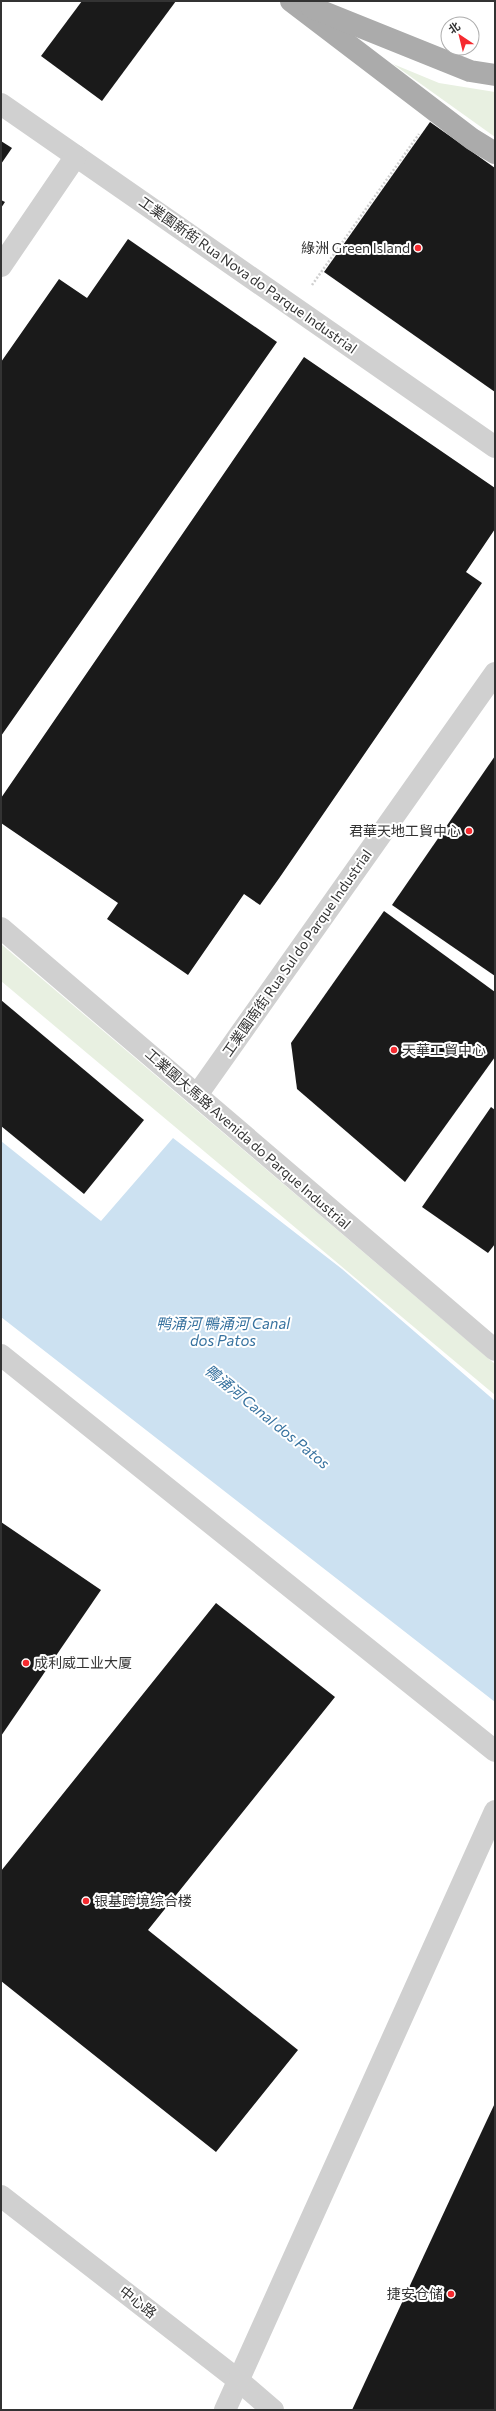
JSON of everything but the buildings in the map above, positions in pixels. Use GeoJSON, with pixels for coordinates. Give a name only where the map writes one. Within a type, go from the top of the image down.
{"type":"FeatureCollection","features":[{"type":"Feature","properties":{"kind":"main road"},"geometry":{"type":"LineString","coordinates":[[290,1],[472,139],[495,153]]}},
{"type":"Feature","properties":{"kind":"main road"},"geometry":{"type":"LineString","coordinates":[[295,1],[470,71],[495,75]]}},
{"type":"Feature","properties":{"kind":"street","name":"工業園新街 Rua Nova do Parque Industrial"},"geometry":{"type":"LineString","coordinates":[[1,104],[495,447]]}},
{"type":"Feature","properties":{"kind":"street"},"geometry":{"type":"LineString","coordinates":[[1,266],[76,156]]}},
{"type":"Feature","properties":{"kind":"street","name":"工業園南街 Rua Sul do Parque Industrial"},"geometry":{"type":"LineString","coordinates":[[197,1096],[495,673]]}},
{"type":"Feature","properties":{"kind":"street","name":"工業園大馬路 Avenida do Parque Industrial"},"geometry":{"type":"LineString","coordinates":[[1,928],[495,1350]]}},
{"type":"Feature","properties":{"kind":"street"},"geometry":{"type":"LineString","coordinates":[[1,1355],[495,1752]]}},
{"type":"Feature","properties":{"kind":"street"},"geometry":{"type":"LineString","coordinates":[[225,2410],[495,1811]]}},
{"type":"Feature","properties":{"kind":"street","name":"中心路"},"geometry":{"type":"LineString","coordinates":[[1,2196],[238,2380],[273,2410]]}},
{"type":"Feature","properties":{"kind":"path"},"geometry":{"type":"LineString","coordinates":[[295,308],[435,111]]}},
{"type":"Feature","properties":{"kind":"green space"},"geometry":{"type":"Polygon","coordinates":[[[393,64],[439,83],[495,92],[495,137],[393,64]]]}},
{"type":"Feature","properties":{"kind":"green space"},"geometry":{"type":"Polygon","coordinates":[[[1,944],[495,1364],[495,1395],[1,981],[1,944]]]}},
{"type":"Feature","properties":{"kind":"water","name":"鸭涌河 鴨涌河 Canal dos Patos"},"geometry":{"type":"Polygon","coordinates":[[[173,1138],[342,1269],[495,1401],[495,1702],[1,1317],[1,1141],[101,1221],[173,1138]]]}},
{"type":"Feature","properties":{"kind":"place","name":"綠洲 Green Island"},"geometry":{"type":"Point","coordinates":[418,248]}},
{"type":"Feature","properties":{"kind":"place","name":"君華天地工貿中心"},"geometry":{"type":"Point","coordinates":[469,831]}},
{"type":"Feature","properties":{"kind":"place","name":"天華工貿中心"},"geometry":{"type":"Point","coordinates":[394,1050]}},
{"type":"Feature","properties":{"kind":"place","name":"成利威工业大厦"},"geometry":{"type":"Point","coordinates":[26,1663]}},
{"type":"Feature","properties":{"kind":"place","name":"银基跨境综合楼"},"geometry":{"type":"Point","coordinates":[86,1901]}},
{"type":"Feature","properties":{"kind":"place","name":"捷安仓储"},"geometry":{"type":"Point","coordinates":[451,2294]}},
{"type":"Feature","properties":{"kind":"water label","name":"鴨涌河 Canal dos Patos"},"geometry":{"type":"Point","coordinates":[267,1417]}}]}
